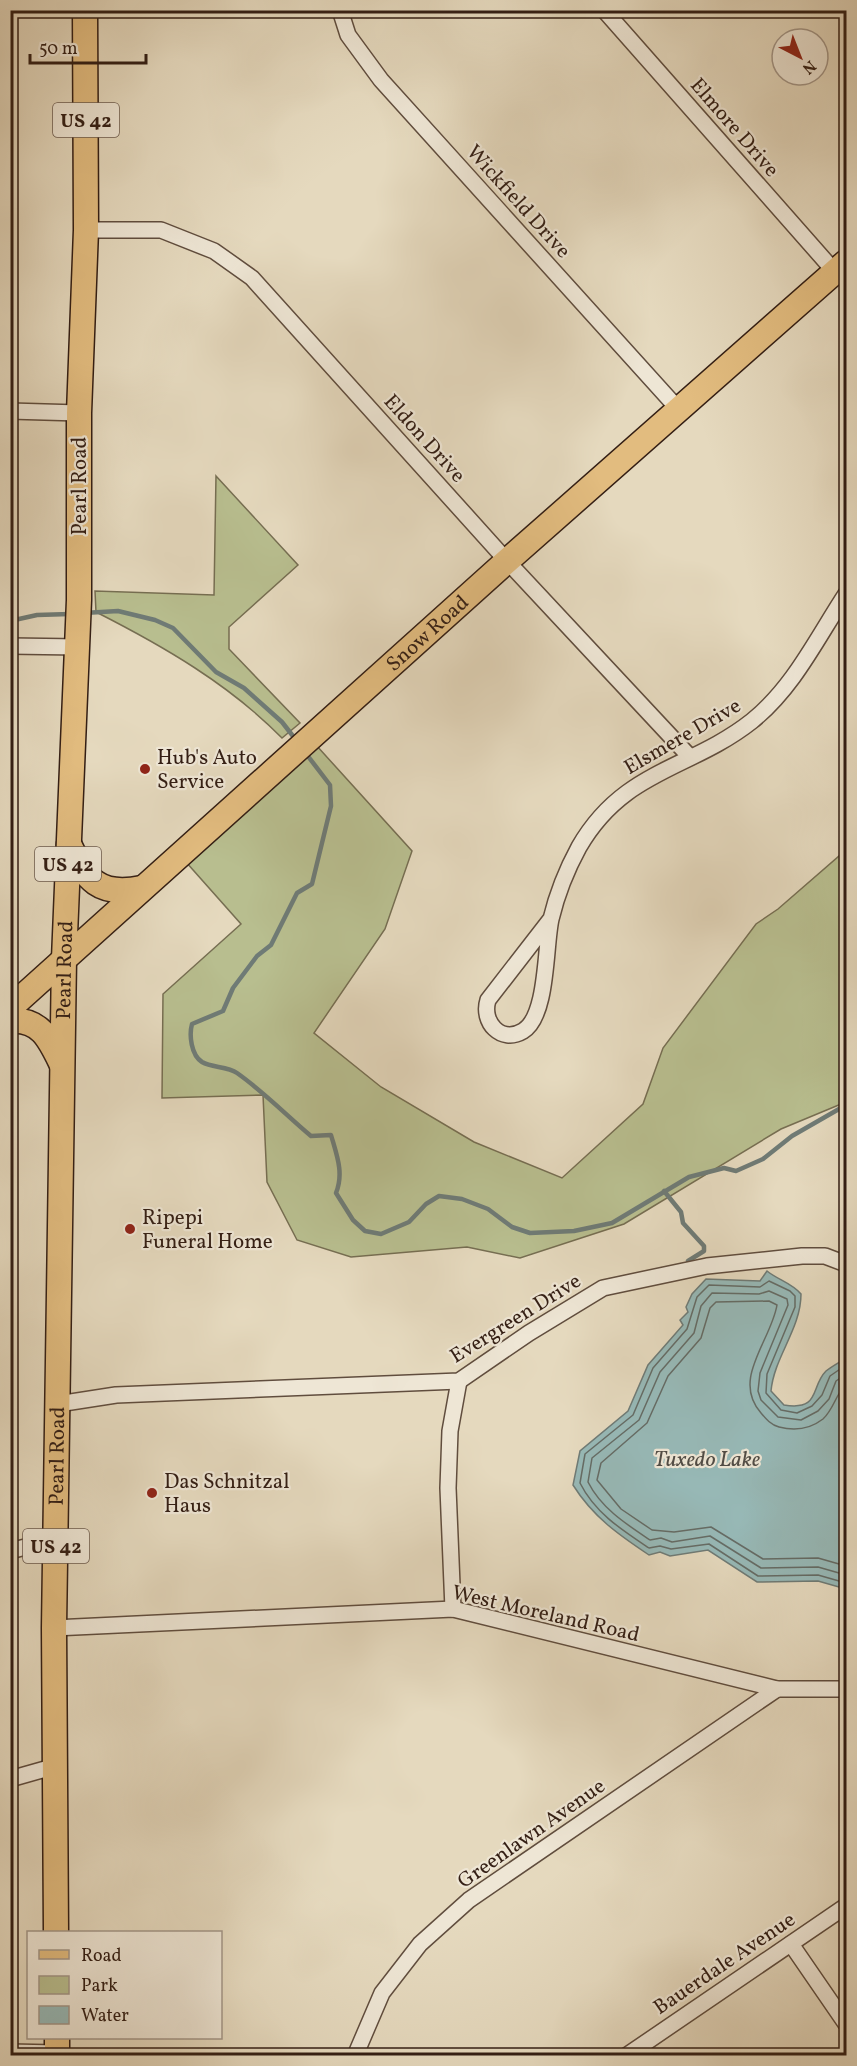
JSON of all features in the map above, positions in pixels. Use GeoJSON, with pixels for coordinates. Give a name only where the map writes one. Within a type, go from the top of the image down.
{"type":"FeatureCollection","features":[{"type":"Feature","properties":{"kind":"main road","name":"Pearl Road"},"geometry":{"type":"LineString","coordinates":[[56,1931],[54,1628],[64,959],[79,611],[79,413],[86,230],[85,10]]}},
{"type":"Feature","properties":{"kind":"main road","name":"Snow Road"},"geometry":{"type":"LineString","coordinates":[[10,1008],[507,561],[841,267]]}},
{"type":"Feature","properties":{"kind":"main road"},"geometry":{"type":"LineString","coordinates":[[69,843],[86,875],[101,887],[125,892],[142,888]]}},
{"type":"Feature","properties":{"kind":"main road"},"geometry":{"type":"LineString","coordinates":[[10,1021],[28,1021],[39,1027],[48,1037],[63,1066]]}},
{"type":"Feature","properties":{"kind":"street","name":"Wickfield Drive"},"geometry":{"type":"LineString","coordinates":[[340,10],[348,35],[381,80],[680,411]]}},
{"type":"Feature","properties":{"kind":"street","name":"Elmore Drive"},"geometry":{"type":"LineString","coordinates":[[604,10],[841,267]]}},
{"type":"Feature","properties":{"kind":"street","name":"Eldon Drive"},"geometry":{"type":"LineString","coordinates":[[86,230],[161,230],[214,251],[252,278],[507,561],[690,757]]}},
{"type":"Feature","properties":{"kind":"street"},"geometry":{"type":"LineString","coordinates":[[10,411],[79,413]]}},
{"type":"Feature","properties":{"kind":"street","name":"Elsmere Drive"},"geometry":{"type":"LineString","coordinates":[[550,920],[488,1000],[485,1011],[488,1021],[501,1033],[518,1034],[527,1029],[533,1019],[538,1007],[549,945],[550,920],[568,869],[595,823],[634,787],[731,736],[768,706],[796,674],[846,594]]}},
{"type":"Feature","properties":{"kind":"street"},"geometry":{"type":"LineString","coordinates":[[10,646],[78,647]]}},
{"type":"Feature","properties":{"kind":"street","name":"Evergreen Drive"},"geometry":{"type":"LineString","coordinates":[[58,1404],[116,1395],[459,1381],[529,1333],[603,1288],[706,1266],[825,1256],[846,1264]]}},
{"type":"Feature","properties":{"kind":"street"},"geometry":{"type":"LineString","coordinates":[[453,1609],[448,1488],[450,1431],[459,1381]]}},
{"type":"Feature","properties":{"kind":"street"},"geometry":{"type":"LineString","coordinates":[[10,1551],[56,1539]]}},
{"type":"Feature","properties":{"kind":"street","name":"West Moreland Road"},"geometry":{"type":"LineString","coordinates":[[54,1628],[453,1609],[777,1689],[846,1689]]}},
{"type":"Feature","properties":{"kind":"street","name":"Greenlawn Avenue"},"geometry":{"type":"LineString","coordinates":[[355,2055],[382,1993],[420,1944],[469,1900],[777,1689]]}},
{"type":"Feature","properties":{"kind":"street"},"geometry":{"type":"LineString","coordinates":[[10,1779],[56,1766]]}},
{"type":"Feature","properties":{"kind":"street","name":"Bauerdale Avenue"},"geometry":{"type":"LineString","coordinates":[[626,2055],[846,1906]]}},
{"type":"Feature","properties":{"kind":"street"},"geometry":{"type":"LineString","coordinates":[[791,1944],[846,2024]]}},
{"type":"Feature","properties":{"kind":"street"},"geometry":{"type":"LineString","coordinates":[[10,2052],[57,2049]]}},
{"type":"Feature","properties":{"kind":"green space"},"geometry":{"type":"Polygon","coordinates":[[[216,476],[298,565],[229,627],[229,649],[300,723],[282,738],[262,718],[218,683],[146,638],[96,612],[95,591],[214,595],[216,476]]]}},
{"type":"Feature","properties":{"kind":"green space"},"geometry":{"type":"Polygon","coordinates":[[[316,745],[412,851],[385,929],[314,1033],[381,1087],[474,1142],[562,1178],[643,1104],[663,1048],[756,924],[778,909],[846,850],[846,1102],[781,1129],[624,1224],[520,1258],[467,1247],[351,1257],[297,1240],[267,1182],[263,1095],[162,1098],[163,994],[241,924],[186,862],[316,745]]]}},
{"type":"Feature","properties":{"kind":"water","name":"Tuxedo Lake"},"geometry":{"type":"Polygon","coordinates":[[[767,1271],[801,1294],[797,1319],[777,1366],[771,1391],[784,1405],[804,1404],[813,1396],[826,1371],[846,1358],[846,1589],[818,1581],[757,1582],[708,1550],[670,1556],[660,1552],[649,1555],[598,1516],[573,1485],[580,1451],[628,1411],[648,1365],[683,1325],[680,1320],[688,1312],[686,1307],[692,1294],[706,1279],[760,1281],[767,1271]]]}},
{"type":"Feature","properties":{"kind":"waterway"},"geometry":{"type":"LineString","coordinates":[[84,613],[118,611],[155,620],[173,628],[216,672],[244,688],[282,722],[296,740]]}},
{"type":"Feature","properties":{"kind":"waterway"},"geometry":{"type":"LineString","coordinates":[[10,621],[37,615],[70,614]]}},
{"type":"Feature","properties":{"kind":"waterway"},"geometry":{"type":"LineString","coordinates":[[304,751],[330,785],[331,806],[312,884],[297,893],[271,945],[257,956],[233,988],[223,1011],[192,1024],[191,1039],[195,1055],[202,1062],[237,1073],[311,1136],[331,1135],[340,1171],[336,1193],[353,1220],[365,1231],[381,1234],[409,1222],[426,1204],[439,1196],[462,1199],[488,1209],[512,1227],[530,1233],[574,1231],[612,1223],[689,1177],[724,1168],[736,1171],[763,1159],[792,1136],[846,1105]]}},
{"type":"Feature","properties":{"kind":"waterway"},"geometry":{"type":"LineString","coordinates":[[664,1191],[681,1212],[683,1223],[704,1246],[704,1251],[688,1261]]}},
{"type":"Feature","properties":{"kind":"place","name":"Hub's Auto Service"},"geometry":{"type":"Point","coordinates":[145,769]}},
{"type":"Feature","properties":{"kind":"place","name":"Ripepi Funeral Home"},"geometry":{"type":"Point","coordinates":[130,1229]}},
{"type":"Feature","properties":{"kind":"place","name":"Das Schnitzal Haus"},"geometry":{"type":"Point","coordinates":[152,1493]}}]}
